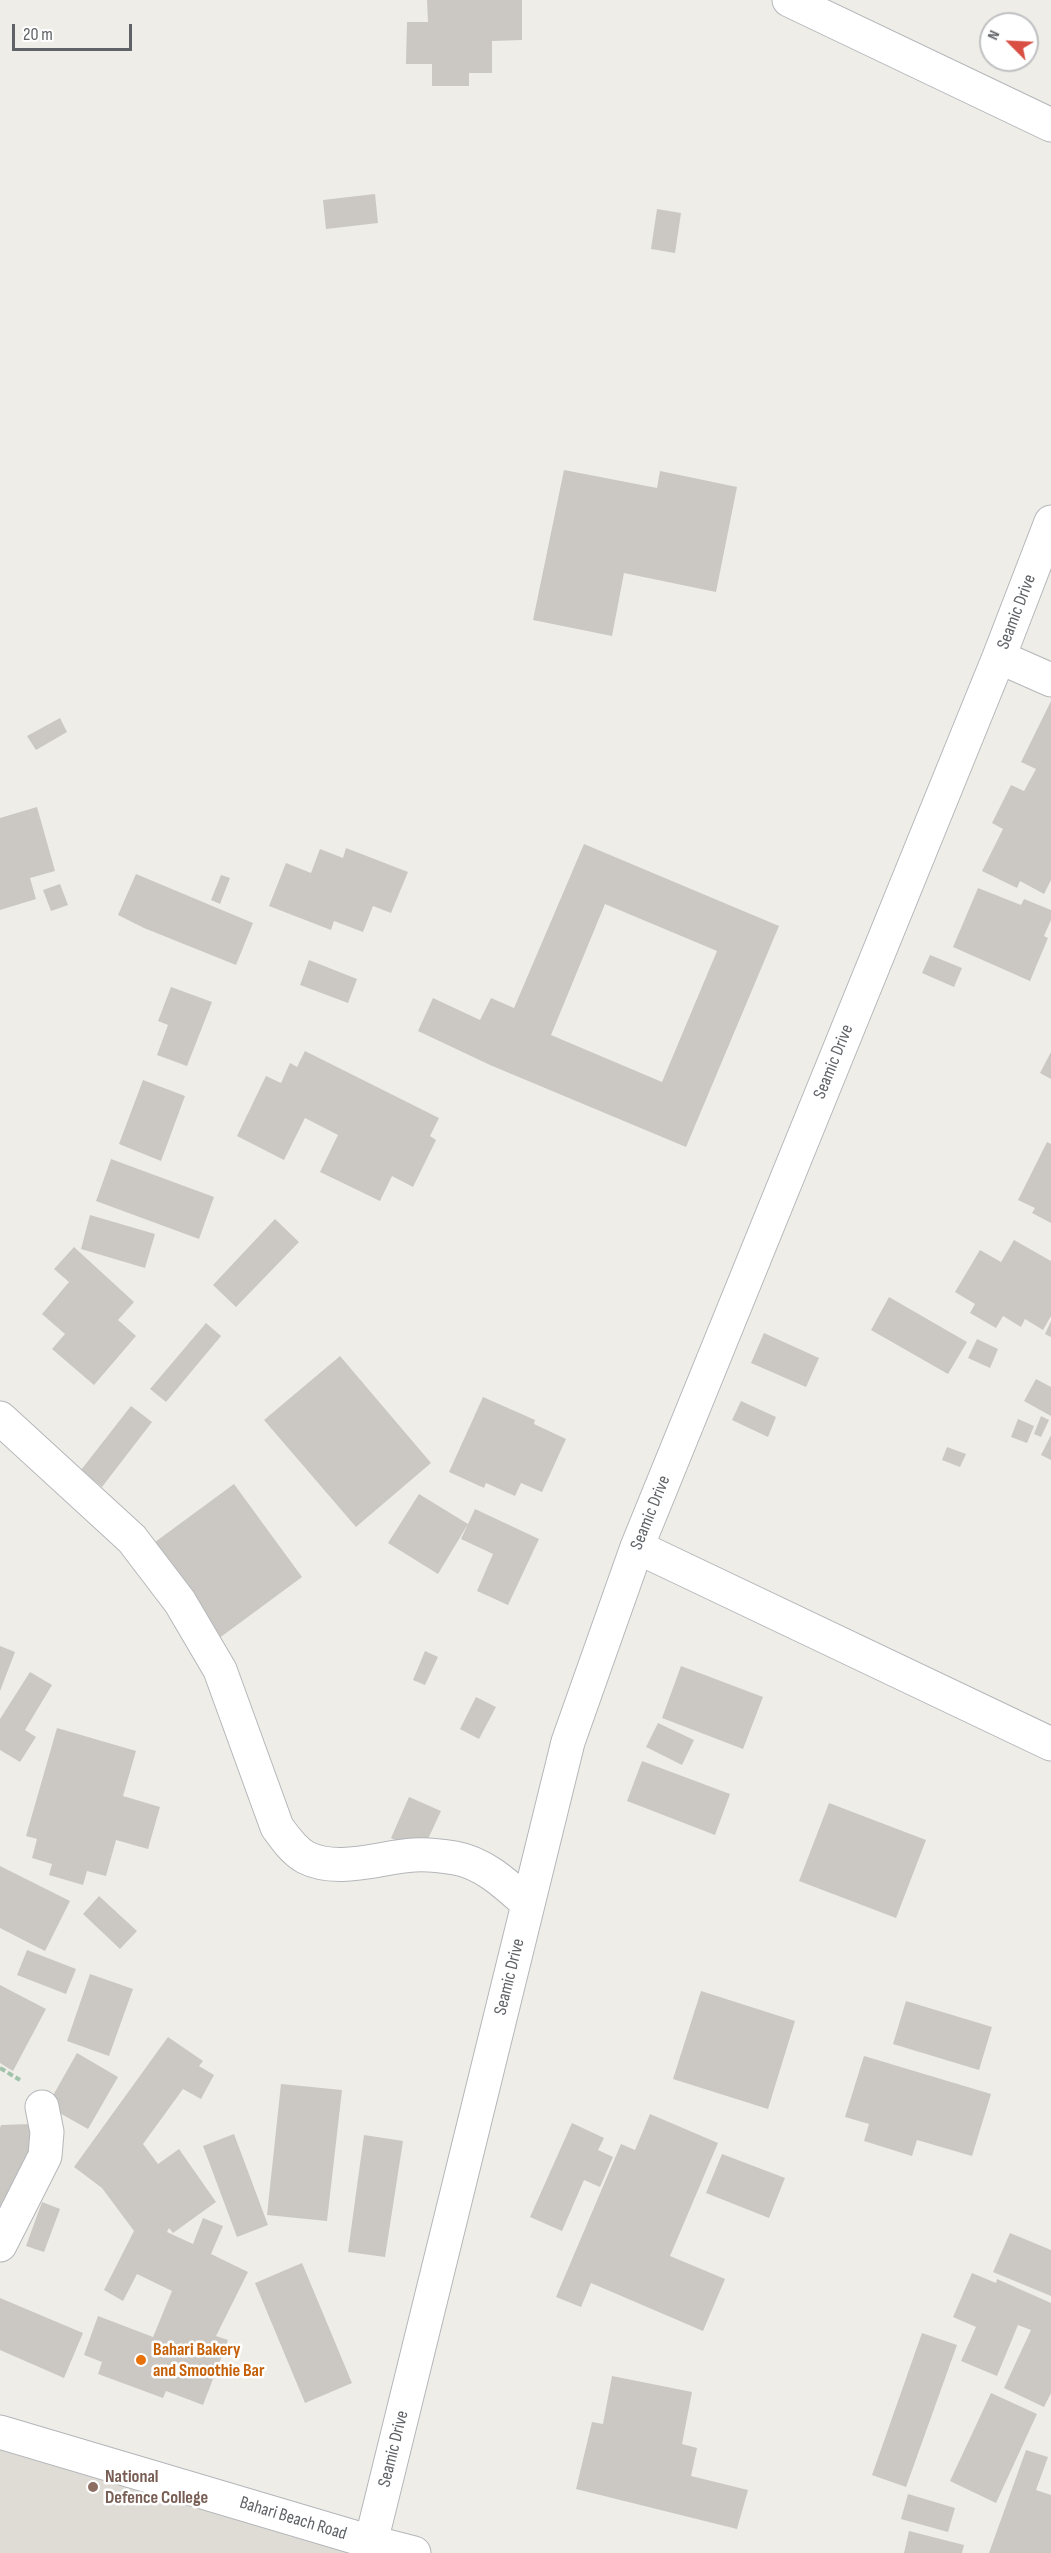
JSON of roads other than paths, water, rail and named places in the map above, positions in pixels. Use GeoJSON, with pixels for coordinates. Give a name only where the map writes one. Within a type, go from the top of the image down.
{"type":"FeatureCollection","features":[{"type":"Feature","properties":{"kind":"street"},"geometry":{"type":"LineString","coordinates":[[789,0],[1051,126]]}},
{"type":"Feature","properties":{"kind":"street","name":"Seamic Drive"},"geometry":{"type":"LineString","coordinates":[[371,2542],[568,1742],[637,1547],[999,657],[1051,522]]}},
{"type":"Feature","properties":{"kind":"street"},"geometry":{"type":"LineString","coordinates":[[999,657],[1051,680]]}},
{"type":"Feature","properties":{"kind":"street"},"geometry":{"type":"LineString","coordinates":[[0,1418],[132,1539],[180,1602],[220,1670],[278,1827],[289,1844],[306,1857],[325,1863],[346,1864],[416,1855],[458,1859],[496,1876],[528,1904]]}},
{"type":"Feature","properties":{"kind":"street"},"geometry":{"type":"LineString","coordinates":[[637,1547],[1051,1744]]}},
{"type":"Feature","properties":{"kind":"street"},"geometry":{"type":"LineString","coordinates":[[0,2245],[45,2156],[47,2132],[42,2107]]}},
{"type":"Feature","properties":{"kind":"street","name":"Bahari Beach Road"},"geometry":{"type":"LineString","coordinates":[[0,2432],[414,2553]]}},
{"type":"Feature","properties":{"kind":"place","name":"Bahari Bakery and Smoothie Bar"},"geometry":{"type":"Point","coordinates":[141,2360]}},
{"type":"Feature","properties":{"kind":"place","name":"National Defence College"},"geometry":{"type":"Point","coordinates":[93,2487]}}]}
